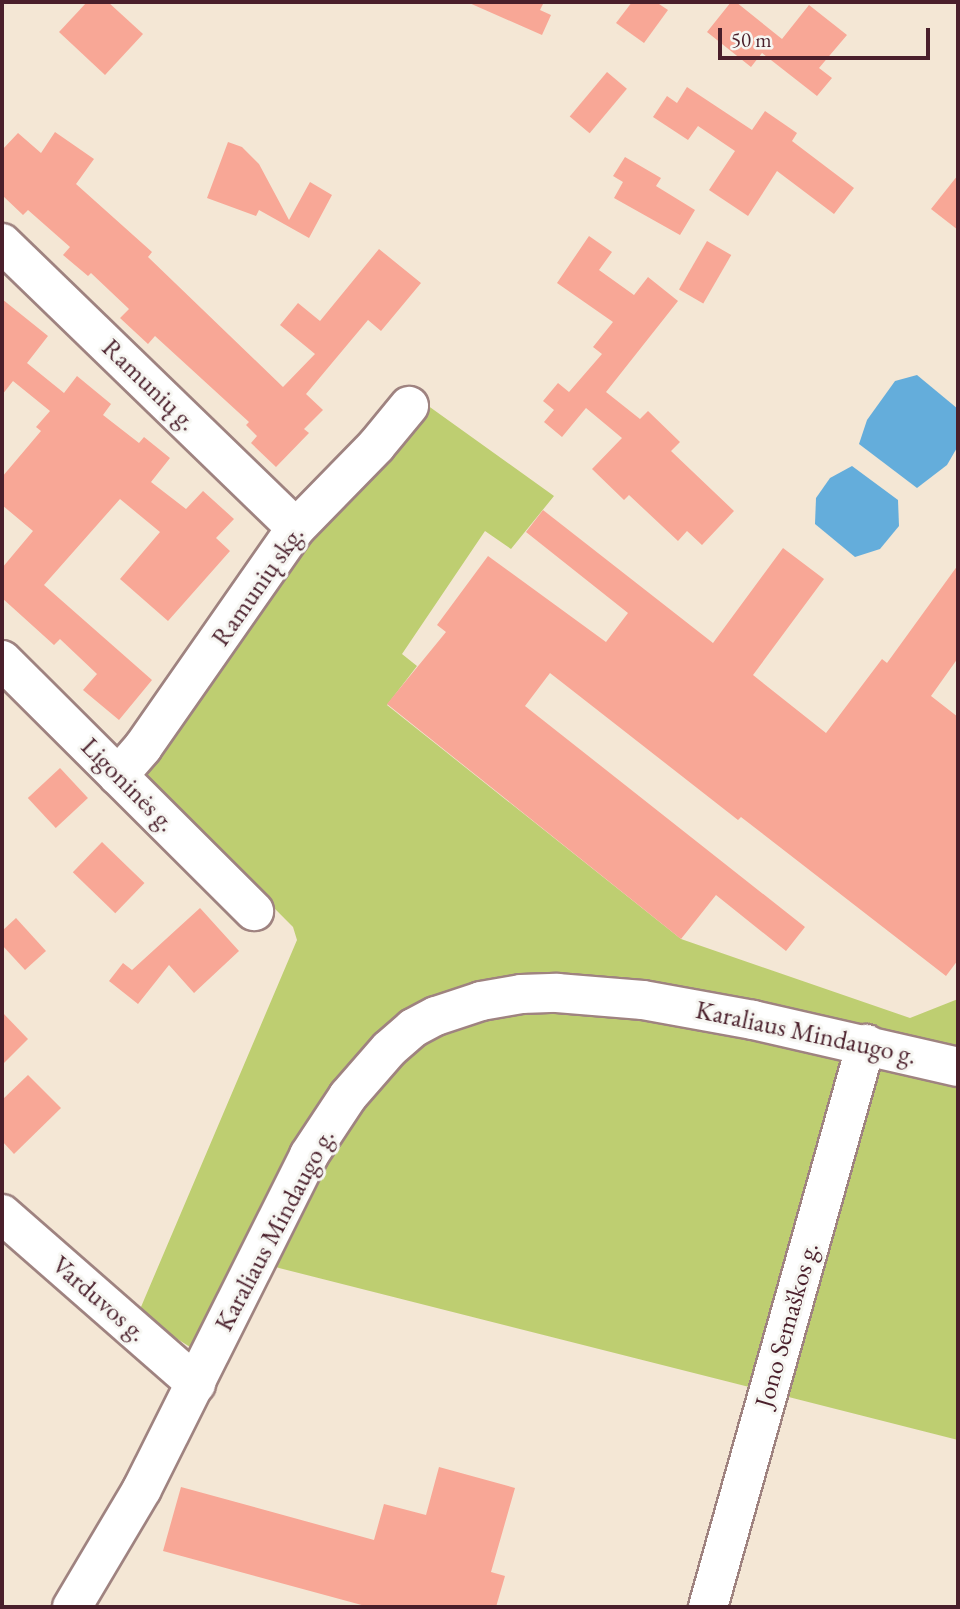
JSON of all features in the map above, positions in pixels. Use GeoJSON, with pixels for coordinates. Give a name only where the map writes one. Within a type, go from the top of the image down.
{"type":"FeatureCollection","features":[{"type":"Feature","properties":{"kind":"street","name":"Ramunių g."},"geometry":{"type":"LineString","coordinates":[[2,243],[296,528]]}},
{"type":"Feature","properties":{"kind":"street","name":"Ramunių skg."},"geometry":{"type":"LineString","coordinates":[[118,776],[143,747],[296,528],[376,446],[409,406]]}},
{"type":"Feature","properties":{"kind":"street","name":"Ligoninės g."},"geometry":{"type":"LineString","coordinates":[[2,660],[254,911]]}},
{"type":"Feature","properties":{"kind":"street","name":"Karaliaus Mindaugo g."},"geometry":{"type":"LineString","coordinates":[[72,1607],[142,1489],[309,1155],[348,1096],[389,1049],[413,1028],[436,1016],[503,996],[557,993],[643,1000],[866,1044],[958,1067]]}},
{"type":"Feature","properties":{"kind":"street","name":"Jono Semaškos g."},"geometry":{"type":"LineString","coordinates":[[708,1607],[866,1044]]}},
{"type":"Feature","properties":{"kind":"street","name":"Varduvos g."},"geometry":{"type":"LineString","coordinates":[[2,1214],[196,1384]]}},
{"type":"Feature","properties":{"kind":"green space"},"geometry":{"type":"Polygon","coordinates":[[[427,405],[554,496],[511,549],[485,531],[402,654],[417,666],[387,705],[681,939],[910,1018],[958,999],[958,1440],[279,1268],[246,1255],[190,1347],[138,1314],[297,940],[293,927],[144,777],[287,565],[427,405]]]}},
{"type":"Feature","properties":{"kind":"water"},"geometry":{"type":"Polygon","coordinates":[[[917,375],[958,409],[958,446],[947,465],[917,488],[859,444],[867,420],[895,381],[917,375]]]}},
{"type":"Feature","properties":{"kind":"water"},"geometry":{"type":"Polygon","coordinates":[[[852,466],[898,500],[899,526],[880,549],[855,557],[815,524],[816,498],[830,478],[852,466]]]}},
{"type":"Feature","properties":{"kind":"building"},"geometry":{"type":"Polygon","coordinates":[[[87,2],[108,2],[143,34],[105,75],[59,32],[87,2]]]}},
{"type":"Feature","properties":{"kind":"building"},"geometry":{"type":"Polygon","coordinates":[[[467,2],[544,2],[540,10],[551,15],[542,35],[467,2]]]}},
{"type":"Feature","properties":{"kind":"building"},"geometry":{"type":"Polygon","coordinates":[[[632,2],[656,2],[668,10],[644,43],[616,23],[632,2]]]}},
{"type":"Feature","properties":{"kind":"building"},"geometry":{"type":"Polygon","coordinates":[[[731,2],[736,2],[782,39],[809,5],[847,35],[819,68],[832,78],[817,96],[762,53],[751,67],[707,32],[731,2]]]}},
{"type":"Feature","properties":{"kind":"building"},"geometry":{"type":"Polygon","coordinates":[[[607,72],[627,89],[590,133],[570,116],[607,72]]]}},
{"type":"Feature","properties":{"kind":"building"},"geometry":{"type":"Polygon","coordinates":[[[687,87],[752,130],[765,111],[797,133],[792,141],[854,188],[834,214],[777,171],[748,216],[709,190],[735,151],[698,126],[688,140],[653,117],[667,96],[677,103],[687,87]]]}},
{"type":"Feature","properties":{"kind":"building"},"geometry":{"type":"Polygon","coordinates":[[[55,132],[94,159],[76,184],[152,252],[148,257],[283,387],[315,354],[280,325],[298,303],[320,321],[379,249],[421,283],[381,331],[368,320],[306,394],[323,410],[304,429],[309,433],[276,467],[251,443],[257,436],[246,425],[249,422],[155,336],[148,344],[120,318],[129,309],[91,273],[88,276],[63,255],[70,247],[28,210],[23,215],[2,195],[2,150],[18,133],[41,153],[55,132]]]}},
{"type":"Feature","properties":{"kind":"building"},"geometry":{"type":"Polygon","coordinates":[[[228,142],[242,147],[259,164],[289,220],[310,182],[332,195],[309,238],[259,210],[256,216],[207,198],[228,142]]]}},
{"type":"Feature","properties":{"kind":"building"},"geometry":{"type":"Polygon","coordinates":[[[625,157],[661,178],[656,186],[695,210],[680,235],[614,198],[623,182],[613,176],[625,157]]]}},
{"type":"Feature","properties":{"kind":"building"},"geometry":{"type":"Polygon","coordinates":[[[958,175],[958,230],[931,209],[958,175]]]}},
{"type":"Feature","properties":{"kind":"building"},"geometry":{"type":"Polygon","coordinates":[[[589,236],[612,252],[599,270],[634,295],[648,277],[678,301],[606,392],[640,419],[648,411],[680,442],[671,451],[734,511],[702,545],[687,531],[678,541],[629,495],[624,500],[592,469],[622,438],[586,408],[562,437],[544,422],[554,410],[543,401],[558,383],[569,392],[602,354],[593,347],[613,322],[557,283],[589,236]]]}},
{"type":"Feature","properties":{"kind":"building"},"geometry":{"type":"Polygon","coordinates":[[[707,241],[731,255],[703,303],[679,289],[707,241]]]}},
{"type":"Feature","properties":{"kind":"building"},"geometry":{"type":"Polygon","coordinates":[[[2,299],[48,336],[27,363],[64,393],[77,376],[111,404],[103,415],[139,443],[144,437],[170,458],[151,482],[186,509],[203,491],[234,519],[216,538],[230,551],[168,621],[120,579],[160,532],[120,499],[44,585],[152,680],[119,720],[83,690],[97,674],[60,639],[54,645],[2,598],[2,568],[33,531],[2,505],[2,477],[41,431],[36,427],[50,411],[13,381],[2,395],[2,299]]]}},
{"type":"Feature","properties":{"kind":"building"},"geometry":{"type":"Polygon","coordinates":[[[543,510],[713,643],[783,548],[824,579],[753,675],[826,733],[882,659],[887,663],[958,565],[958,658],[931,696],[958,717],[958,960],[946,976],[741,817],[738,820],[550,673],[525,706],[805,927],[786,951],[716,895],[681,939],[387,704],[446,632],[437,625],[488,556],[606,642],[628,613],[526,532],[543,510]]]}},
{"type":"Feature","properties":{"kind":"building"},"geometry":{"type":"Polygon","coordinates":[[[60,768],[88,798],[56,828],[28,798],[60,768]]]}},
{"type":"Feature","properties":{"kind":"building"},"geometry":{"type":"Polygon","coordinates":[[[102,842],[144,883],[115,913],[73,872],[102,842]]]}},
{"type":"Feature","properties":{"kind":"building"},"geometry":{"type":"Polygon","coordinates":[[[200,908],[239,951],[194,993],[169,965],[138,1004],[109,981],[123,963],[132,970],[200,908]]]}},
{"type":"Feature","properties":{"kind":"building"},"geometry":{"type":"Polygon","coordinates":[[[16,918],[46,951],[25,970],[2,945],[2,931],[16,918]]]}},
{"type":"Feature","properties":{"kind":"building"},"geometry":{"type":"Polygon","coordinates":[[[2,1012],[28,1039],[2,1065],[2,1012]]]}},
{"type":"Feature","properties":{"kind":"building"},"geometry":{"type":"Polygon","coordinates":[[[28,1075],[61,1108],[14,1154],[2,1141],[2,1100],[28,1075]]]}},
{"type":"Feature","properties":{"kind":"building"},"geometry":{"type":"Polygon","coordinates":[[[439,1467],[515,1488],[491,1572],[505,1576],[496,1607],[369,1607],[163,1551],[181,1487],[374,1540],[384,1504],[426,1515],[439,1467]]]}}]}
